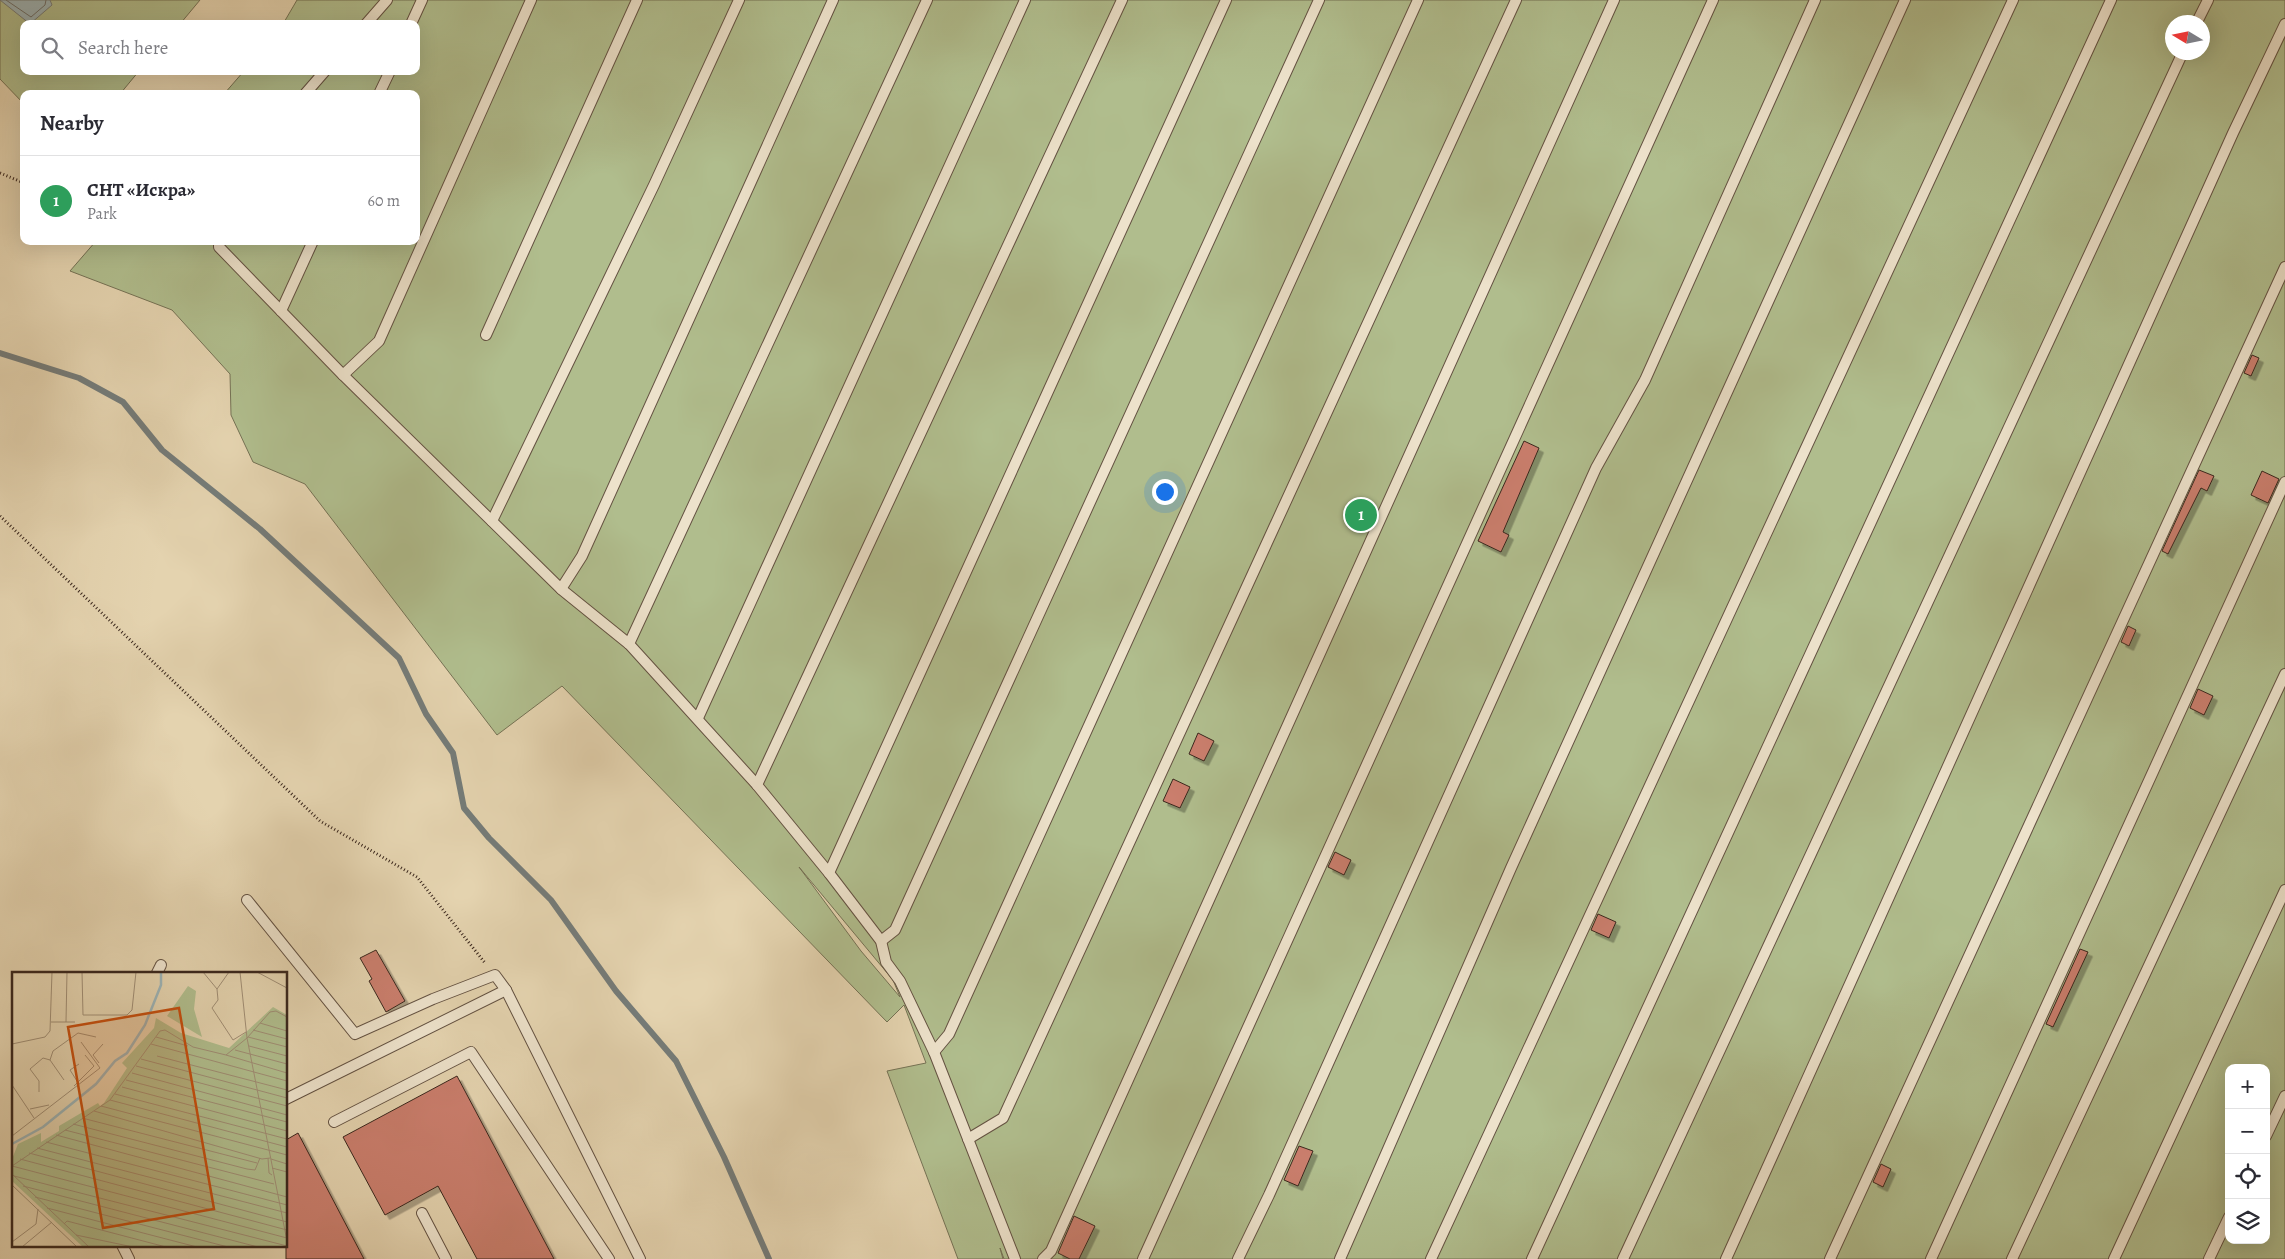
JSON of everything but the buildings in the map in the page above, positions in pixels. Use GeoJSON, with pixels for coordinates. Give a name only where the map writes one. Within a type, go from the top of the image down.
{"type":"FeatureCollection","features":[{"type":"Feature","properties":{"kind":"lane"},"geometry":{"type":"LineString","coordinates":[[370,20],[387,0]]}},
{"type":"Feature","properties":{"kind":"lane"},"geometry":{"type":"LineString","coordinates":[[413,20],[422,0]]}},
{"type":"Feature","properties":{"kind":"lane"},"geometry":{"type":"LineString","coordinates":[[343,375],[379,341],[531,0]]}},
{"type":"Feature","properties":{"kind":"lane"},"geometry":{"type":"LineString","coordinates":[[486,335],[637,0]]}},
{"type":"Feature","properties":{"kind":"lane"},"geometry":{"type":"LineString","coordinates":[[492,521],[654,186],[739,0]]}},
{"type":"Feature","properties":{"kind":"lane"},"geometry":{"type":"LineString","coordinates":[[561,589],[582,556],[833,0]]}},
{"type":"Feature","properties":{"kind":"lane"},"geometry":{"type":"LineString","coordinates":[[628,644],[927,0]]}},
{"type":"Feature","properties":{"kind":"lane"},"geometry":{"type":"LineString","coordinates":[[698,718],[1025,0]]}},
{"type":"Feature","properties":{"kind":"lane"},"geometry":{"type":"LineString","coordinates":[[757,785],[1122,0]]}},
{"type":"Feature","properties":{"kind":"lane"},"geometry":{"type":"LineString","coordinates":[[828,873],[1226,0]]}},
{"type":"Feature","properties":{"kind":"lane"},"geometry":{"type":"LineString","coordinates":[[881,940],[895,930],[1319,0]]}},
{"type":"Feature","properties":{"kind":"lane"},"geometry":{"type":"LineString","coordinates":[[934,1052],[949,1034],[1418,0]]}},
{"type":"Feature","properties":{"kind":"lane"},"geometry":{"type":"LineString","coordinates":[[968,1140],[1003,1118],[1516,0]]}},
{"type":"Feature","properties":{"kind":"lane"},"geometry":{"type":"LineString","coordinates":[[1043,1259],[1051,1251],[1614,0]]}},
{"type":"Feature","properties":{"kind":"lane"},"geometry":{"type":"LineString","coordinates":[[1143,1259],[1713,0]]}},
{"type":"Feature","properties":{"kind":"lane"},"geometry":{"type":"LineString","coordinates":[[1238,1259],[1270,1196],[1596,468],[1645,380],[1815,0]]}},
{"type":"Feature","properties":{"kind":"lane"},"geometry":{"type":"LineString","coordinates":[[1340,1259],[1515,859],[1905,0]]}},
{"type":"Feature","properties":{"kind":"lane"},"geometry":{"type":"LineString","coordinates":[[1431,1259],[2013,0]]}},
{"type":"Feature","properties":{"kind":"lane"},"geometry":{"type":"LineString","coordinates":[[1532,1259],[2111,0]]}},
{"type":"Feature","properties":{"kind":"lane"},"geometry":{"type":"LineString","coordinates":[[2200,15],[2208,0]]}},
{"type":"Feature","properties":{"kind":"lane"},"geometry":{"type":"LineString","coordinates":[[1726,1259],[2221,160],[2285,24]]}},
{"type":"Feature","properties":{"kind":"lane"},"geometry":{"type":"LineString","coordinates":[[1622,1259],[2179,60]]}},
{"type":"Feature","properties":{"kind":"lane"},"geometry":{"type":"LineString","coordinates":[[308,90],[321,75]]}},
{"type":"Feature","properties":{"kind":"lane"},"geometry":{"type":"LineString","coordinates":[[382,90],[388,75]]}},
{"type":"Feature","properties":{"kind":"lane"},"geometry":{"type":"LineString","coordinates":[[219,245],[343,375],[561,589],[628,644],[698,718],[757,785],[881,940],[886,962],[900,981],[934,1052],[1015,1259]]}},
{"type":"Feature","properties":{"kind":"lane"},"geometry":{"type":"LineString","coordinates":[[281,311],[311,245]]}},
{"type":"Feature","properties":{"kind":"lane"},"geometry":{"type":"LineString","coordinates":[[1830,1259],[2285,267]]}},
{"type":"Feature","properties":{"kind":"lane"},"geometry":{"type":"LineString","coordinates":[[1931,1259],[2285,482]]}},
{"type":"Feature","properties":{"kind":"lane"},"geometry":{"type":"LineString","coordinates":[[2012,1259],[2285,674]]}},
{"type":"Feature","properties":{"kind":"lane"},"geometry":{"type":"LineString","coordinates":[[2114,1259],[2285,890]]}},
{"type":"Feature","properties":{"kind":"lane"},"geometry":{"type":"LineString","coordinates":[[247,900],[355,1034],[433,999],[495,975],[506,990],[640,1259]]}},
{"type":"Feature","properties":{"kind":"lane"},"geometry":{"type":"LineString","coordinates":[[288,1098],[506,990]]}},
{"type":"Feature","properties":{"kind":"lane"},"geometry":{"type":"LineString","coordinates":[[334,1122],[471,1052],[609,1259]]}},
{"type":"Feature","properties":{"kind":"lane"},"geometry":{"type":"LineString","coordinates":[[2270,1128],[2285,1096]]}},
{"type":"Feature","properties":{"kind":"lane"},"geometry":{"type":"LineString","coordinates":[[422,1213],[446,1259]]}},
{"type":"Feature","properties":{"kind":"lane"},"geometry":{"type":"LineString","coordinates":[[2209,1259],[2225,1225]]}},
{"type":"Feature","properties":{"kind":"lane"},"geometry":{"type":"LineString","coordinates":[[122,1246],[129,1259]]}},
{"type":"Feature","properties":{"kind":"path"},"geometry":{"type":"LineString","coordinates":[[0,172],[20,181]]}},
{"type":"Feature","properties":{"kind":"path"},"geometry":{"type":"LineString","coordinates":[[0,516],[320,821],[417,878],[495,975]]}},
{"type":"Feature","properties":{"kind":"green space"},"geometry":{"type":"Polygon","coordinates":[[[0,0],[200,0],[183,20],[20,20],[20,75],[136,75],[123,90],[20,90],[20,100],[0,79],[0,0]]]}},
{"type":"Feature","properties":{"kind":"green space"},"geometry":{"type":"Polygon","coordinates":[[[297,0],[2285,0],[2285,1259],[1004,1259],[1000,1248],[1003,1259],[958,1259],[887,1071],[926,1063],[904,1005],[887,1022],[562,686],[497,735],[305,484],[253,462],[231,415],[230,374],[172,310],[70,271],[93,245],[420,245],[420,90],[227,90],[241,75],[420,75],[420,20],[285,20],[297,0]],[[799,867],[861,951],[900,997],[893,980],[799,867]]]}},
{"type":"Feature","properties":{"kind":"water"},"geometry":{"type":"Polygon","coordinates":[[[0,0],[50,0],[52,5],[35,20],[25,20],[0,0]]]}},
{"type":"Feature","properties":{"kind":"waterway"},"geometry":{"type":"LineString","coordinates":[[0,353],[79,378],[123,402],[162,450],[260,529],[399,658],[426,714],[453,753],[464,808],[489,838],[551,900],[616,991],[676,1061],[724,1157],[769,1259]]}},
{"type":"Feature","properties":{"kind":"place","name":"СНТ «Искра»"},"geometry":{"type":"Point","coordinates":[1361,515]}}]}
